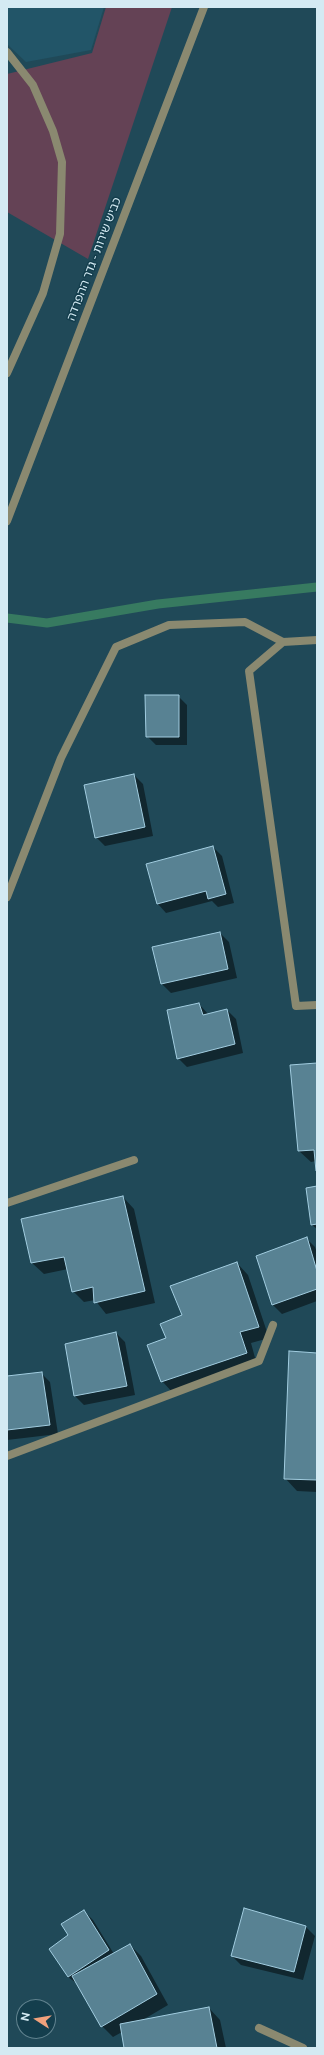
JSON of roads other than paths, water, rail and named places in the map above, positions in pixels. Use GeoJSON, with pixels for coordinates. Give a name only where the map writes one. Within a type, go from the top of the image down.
{"type":"FeatureCollection","features":[{"type":"Feature","properties":{"kind":"street","name":"כביש שירות - גדר ההפרדה"},"geometry":{"type":"LineString","coordinates":[[7,521],[204,7]]}},
{"type":"Feature","properties":{"kind":"street"},"geometry":{"type":"LineString","coordinates":[[7,52],[33,85],[53,131],[62,162],[60,234],[43,293],[7,373]]}},
{"type":"Feature","properties":{"kind":"street"},"geometry":{"type":"LineString","coordinates":[[7,897],[61,758],[116,647],[169,625],[245,622],[283,642],[317,640]]}},
{"type":"Feature","properties":{"kind":"street"},"geometry":{"type":"LineString","coordinates":[[283,642],[249,672],[296,1006],[317,1005]]}},
{"type":"Feature","properties":{"kind":"street"},"geometry":{"type":"LineString","coordinates":[[7,1203],[134,1160]]}},
{"type":"Feature","properties":{"kind":"street"},"geometry":{"type":"LineString","coordinates":[[7,1456],[259,1361],[273,1325]]}},
{"type":"Feature","properties":{"kind":"street"},"geometry":{"type":"LineString","coordinates":[[259,2028],[304,2048]]}},
{"type":"Feature","properties":{"kind":"waterway"},"geometry":{"type":"LineString","coordinates":[[7,618],[47,623],[158,604],[317,587]]}}]}
